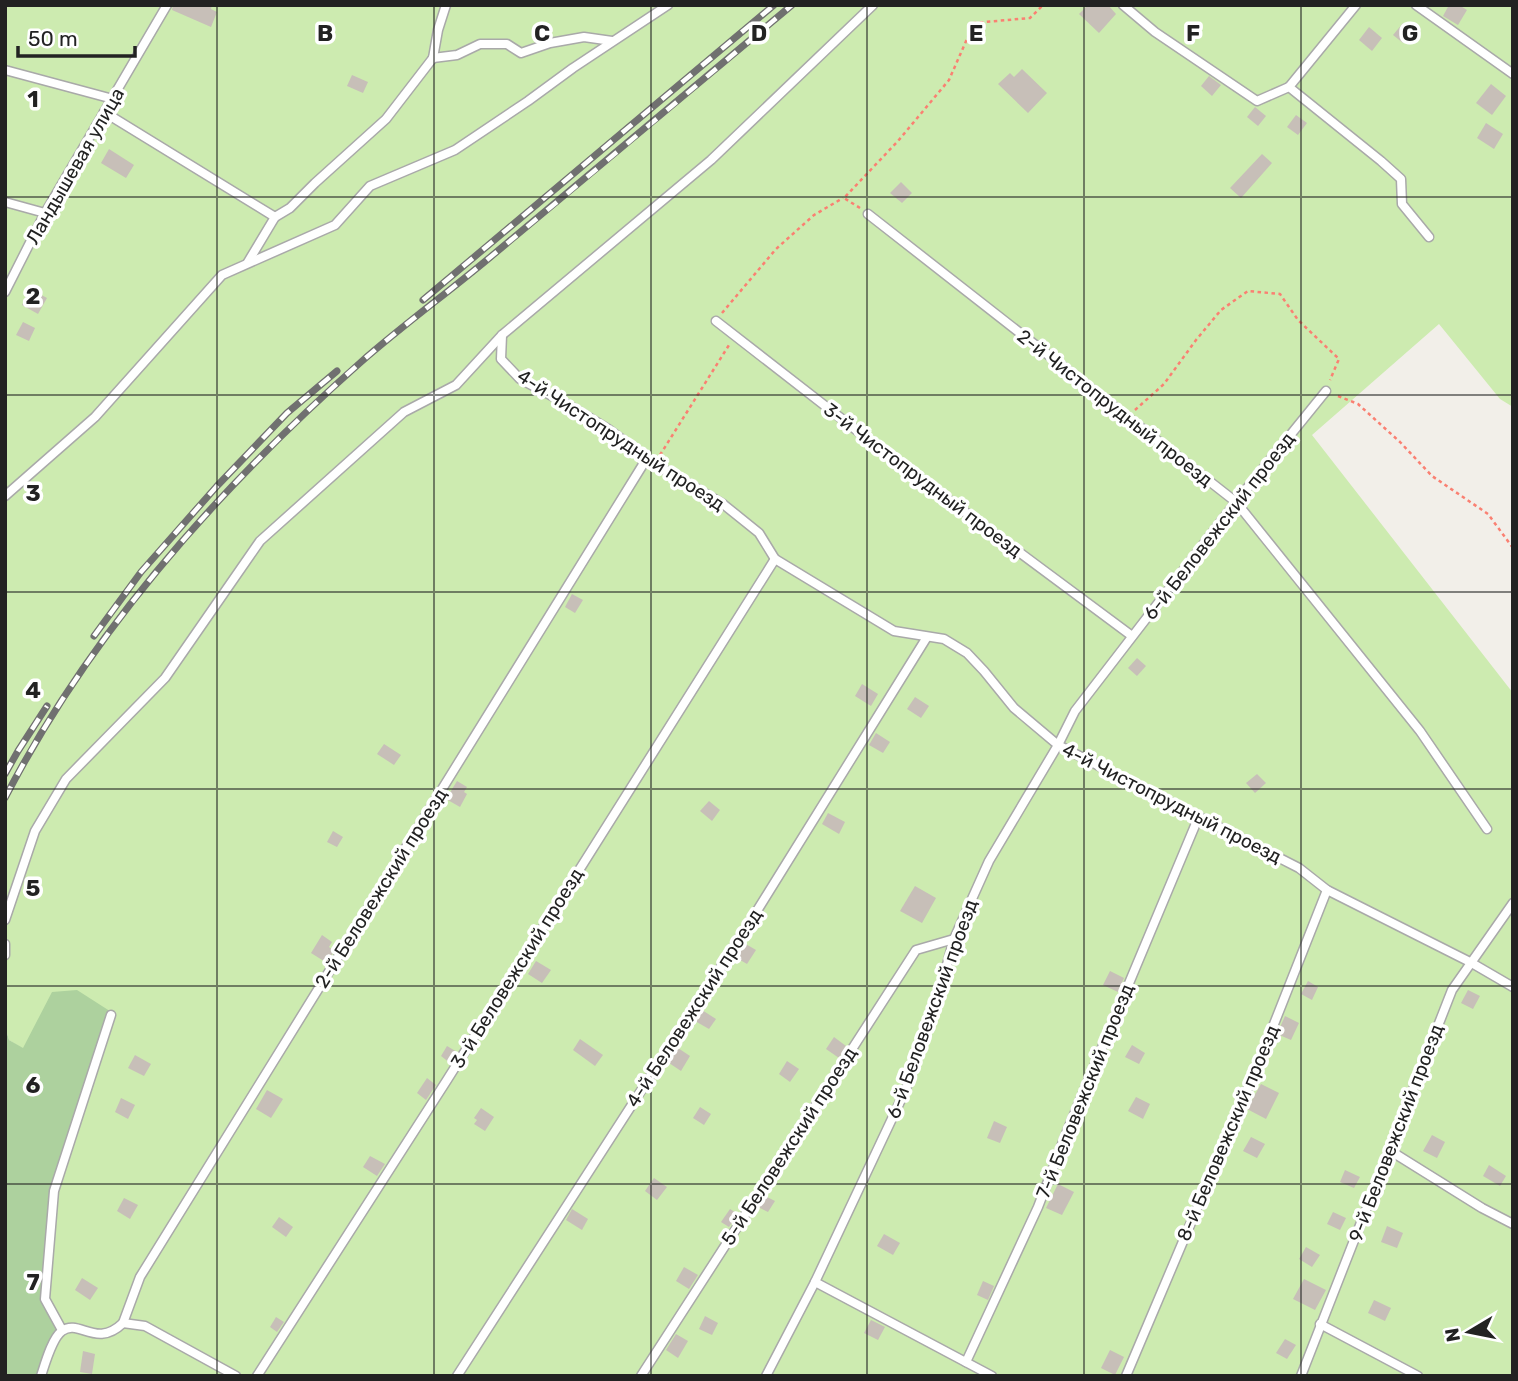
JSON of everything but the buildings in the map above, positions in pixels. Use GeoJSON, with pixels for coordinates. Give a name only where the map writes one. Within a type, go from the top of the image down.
{"type":"FeatureCollection","features":[{"type":"Feature","properties":{"kind":"lane","name":"Ландышевая улица"},"geometry":{"type":"LineString","coordinates":[[5,292],[46,213],[167,5]]}},
{"type":"Feature","properties":{"kind":"lane"},"geometry":{"type":"LineString","coordinates":[[248,262],[275,216],[290,208],[386,119],[433,58],[446,5]]}},
{"type":"Feature","properties":{"kind":"lane"},"geometry":{"type":"LineString","coordinates":[[5,496],[96,417],[222,275],[335,225],[370,186],[455,150],[668,5]]}},
{"type":"Feature","properties":{"kind":"lane"},"geometry":{"type":"LineString","coordinates":[[5,920],[36,831],[66,779],[165,678],[260,541],[404,412],[456,384],[502,335],[711,160],[873,5]]}},
{"type":"Feature","properties":{"kind":"lane"},"geometry":{"type":"LineString","coordinates":[[1123,5],[1155,32],[1257,101],[1290,87],[1356,5]]}},
{"type":"Feature","properties":{"kind":"lane"},"geometry":{"type":"LineString","coordinates":[[1416,5],[1513,75]]}},
{"type":"Feature","properties":{"kind":"lane"},"geometry":{"type":"LineString","coordinates":[[433,58],[457,55],[480,44],[507,44],[521,53],[550,43],[584,37],[612,41]]}},
{"type":"Feature","properties":{"kind":"lane"},"geometry":{"type":"LineString","coordinates":[[5,70],[113,99]]}},
{"type":"Feature","properties":{"kind":"lane"},"geometry":{"type":"LineString","coordinates":[[1290,87],[1401,179],[1402,204],[1429,237]]}},
{"type":"Feature","properties":{"kind":"lane"},"geometry":{"type":"LineString","coordinates":[[104,111],[275,216]]}},
{"type":"Feature","properties":{"kind":"lane"},"geometry":{"type":"LineString","coordinates":[[5,202],[46,213]]}},
{"type":"Feature","properties":{"kind":"lane","name":"2-й Чистопрудный проезд"},"geometry":{"type":"LineString","coordinates":[[869,214],[1236,502],[1420,731],[1487,829]]}},
{"type":"Feature","properties":{"kind":"lane","name":"3-й Чистопрудный проезд"},"geometry":{"type":"LineString","coordinates":[[716,321],[887,454],[1132,636]]}},
{"type":"Feature","properties":{"kind":"lane","name":"4-й Чистопрудный проезд"},"geometry":{"type":"LineString","coordinates":[[502,335],[501,359],[520,379],[565,403],[655,464],[723,504],[760,533],[775,558],[894,631],[944,639],[967,653],[1014,708],[1058,745],[1299,868],[1327,890],[1470,962],[1513,988]]}},
{"type":"Feature","properties":{"kind":"lane","name":"6-й Беловежский проезд"},"geometry":{"type":"LineString","coordinates":[[766,1376],[815,1282],[906,1089],[937,1001],[954,939],[989,862],[1075,711],[1236,502],[1326,391]]}},
{"type":"Feature","properties":{"kind":"lane","name":"2-й Беловежский проезд"},"geometry":{"type":"LineString","coordinates":[[124,1323],[140,1277],[647,458]]}},
{"type":"Feature","properties":{"kind":"lane","name":"3-й Беловежский проезд"},"geometry":{"type":"LineString","coordinates":[[257,1376],[440,1091],[775,558]]}},
{"type":"Feature","properties":{"kind":"lane","name":"4-й Беловежский проезд"},"geometry":{"type":"LineString","coordinates":[[457,1376],[755,914],[927,637]]}},
{"type":"Feature","properties":{"kind":"lane","name":"7-й Беловежский проезд"},"geometry":{"type":"LineString","coordinates":[[966,1362],[1038,1207],[1199,816]]}},
{"type":"Feature","properties":{"kind":"lane","name":"8-й Беловежский проезд"},"geometry":{"type":"LineString","coordinates":[[1126,1376],[1259,1062],[1327,890]]}},
{"type":"Feature","properties":{"kind":"lane","name":"9-й Беловежский проезд"},"geometry":{"type":"LineString","coordinates":[[1301,1376],[1452,990],[1513,903]]}},
{"type":"Feature","properties":{"kind":"lane","name":"5-й Беловежский проезд"},"geometry":{"type":"LineString","coordinates":[[641,1376],[916,950],[954,939]]}},
{"type":"Feature","properties":{"kind":"lane"},"geometry":{"type":"LineString","coordinates":[[5,944],[5,955]]}},
{"type":"Feature","properties":{"kind":"lane"},"geometry":{"type":"LineString","coordinates":[[62,1331],[45,1299],[54,1191],[111,1015]]}},
{"type":"Feature","properties":{"kind":"lane"},"geometry":{"type":"LineString","coordinates":[[1389,1150],[1482,1208],[1513,1224]]}},
{"type":"Feature","properties":{"kind":"lane"},"geometry":{"type":"LineString","coordinates":[[815,1282],[992,1376]]}},
{"type":"Feature","properties":{"kind":"lane"},"geometry":{"type":"LineString","coordinates":[[41,1376],[54,1342],[62,1331],[73,1328],[100,1335],[116,1330],[124,1323],[145,1326],[236,1376]]}},
{"type":"Feature","properties":{"kind":"lane"},"geometry":{"type":"LineString","coordinates":[[1320,1324],[1418,1376]]}},
{"type":"Feature","properties":{"kind":"path"},"geometry":{"type":"LineString","coordinates":[[716,321],[776,249],[814,215],[844,198],[898,141],[949,80],[974,23],[1030,18],[1043,5]]}},
{"type":"Feature","properties":{"kind":"path"},"geometry":{"type":"LineString","coordinates":[[844,198],[869,214]]}},
{"type":"Feature","properties":{"kind":"path"},"geometry":{"type":"LineString","coordinates":[[1128,417],[1164,384],[1221,310],[1248,291],[1280,294],[1298,320],[1339,359],[1326,391],[1358,404],[1432,476],[1488,514],[1513,548]]}},
{"type":"Feature","properties":{"kind":"path"},"geometry":{"type":"LineString","coordinates":[[655,464],[734,336]]}},
{"type":"Feature","properties":{"kind":"green space"},"geometry":{"type":"Polygon","coordinates":[[[5,5],[1513,5],[1513,407],[1500,399],[1439,324],[1312,435],[1513,693],[1513,1376],[45,1376],[49,1298],[23,1049],[9,1040],[5,1027],[5,5]]]}},
{"type":"Feature","properties":{"kind":"green space"},"geometry":{"type":"Polygon","coordinates":[[[77,990],[116,1015],[57,1190],[49,1298],[64,1323],[45,1376],[5,1376],[5,1027],[9,1040],[23,1048],[52,992],[77,990]]]}},
{"type":"Feature","properties":{"kind":"railway"},"geometry":{"type":"LineString","coordinates":[[423,300],[774,5]]}},
{"type":"Feature","properties":{"kind":"railway"},"geometry":{"type":"LineString","coordinates":[[5,798],[39,737],[118,620],[210,510],[259,459],[309,409],[377,349],[792,5]]}},
{"type":"Feature","properties":{"kind":"railway"},"geometry":{"type":"LineString","coordinates":[[94,636],[141,572],[217,486],[287,413],[337,371]]}},
{"type":"Feature","properties":{"kind":"railway"},"geometry":{"type":"LineString","coordinates":[[5,774],[47,706]]}}]}
